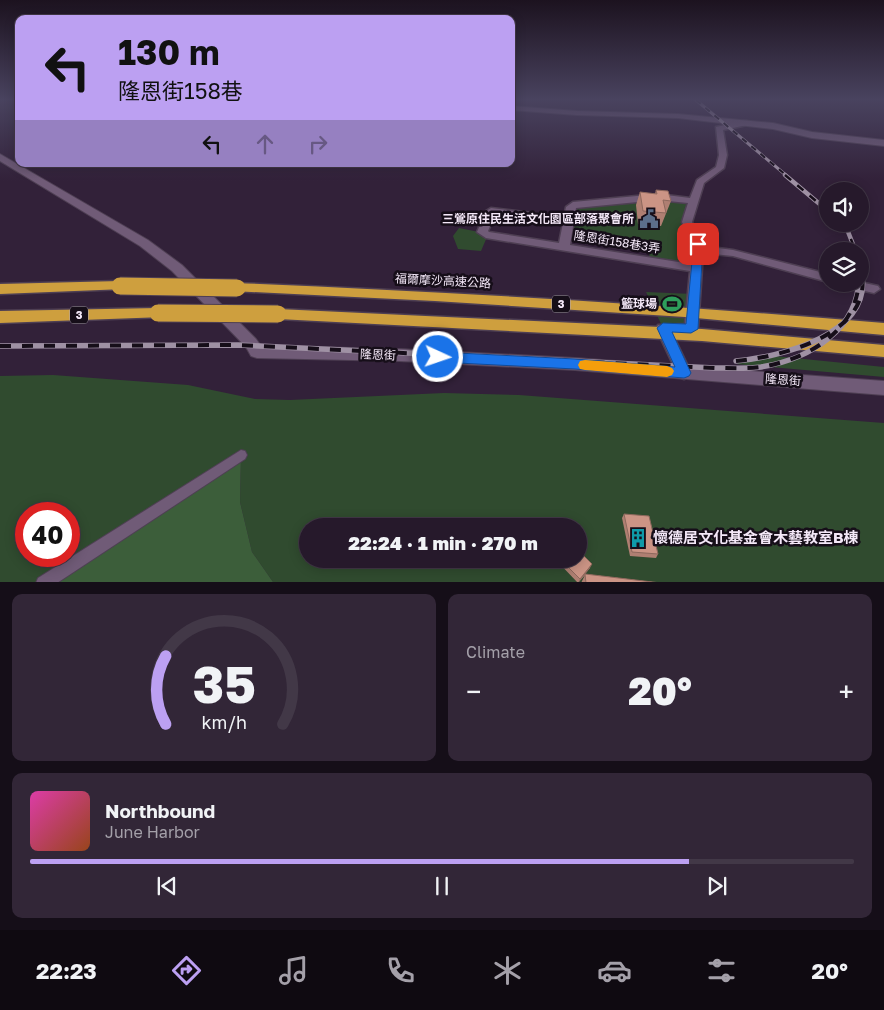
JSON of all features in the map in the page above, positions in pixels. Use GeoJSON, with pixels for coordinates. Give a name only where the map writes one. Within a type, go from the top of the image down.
{"type":"FeatureCollection","features":[{"type":"Feature","properties":{"kind":"highway","name":"福爾摩沙高速公路"},"geometry":{"type":"LineString","coordinates":[[0,289],[120,286],[237,288],[435,296],[692,313],[884,329]]}},
{"type":"Feature","properties":{"kind":"highway","name":"3"},"geometry":{"type":"LineString","coordinates":[[0,317],[158,313],[278,314],[666,333],[884,351]]}},
{"type":"Feature","properties":{"kind":"street"},"geometry":{"type":"LineString","coordinates":[[684,373],[663,328],[691,329],[696,249],[698,244],[687,222],[700,182],[720,168],[723,155],[719,129],[727,127]]}},
{"type":"Feature","properties":{"kind":"street"},"geometry":{"type":"LineString","coordinates":[[777,127],[812,135],[884,143]]}},
{"type":"Feature","properties":{"kind":"street","name":"隆恩街"},"geometry":{"type":"LineString","coordinates":[[0,157],[15,166]]}},
{"type":"Feature","properties":{"kind":"street","name":"隆恩街"},"geometry":{"type":"LineString","coordinates":[[17,167],[144,243],[177,268],[257,352],[399,355],[575,364],[884,388]]}},
{"type":"Feature","properties":{"kind":"street","name":"隆恩街158巷3弄"},"geometry":{"type":"LineString","coordinates":[[564,248],[568,220],[573,205],[658,197],[694,201]]}},
{"type":"Feature","properties":{"kind":"street","name":"隆恩街158巷3弄"},"geometry":{"type":"LineString","coordinates":[[568,220],[491,211],[482,232],[486,235],[695,268]]}},
{"type":"Feature","properties":{"kind":"street"},"geometry":{"type":"LineString","coordinates":[[696,249],[733,253],[819,276]]}},
{"type":"Feature","properties":{"kind":"street"},"geometry":{"type":"LineString","coordinates":[[869,288],[874,289]]}},
{"type":"Feature","properties":{"kind":"street"},"geometry":{"type":"LineString","coordinates":[[43,582],[241,455]]}},
{"type":"Feature","properties":{"kind":"green space"},"geometry":{"type":"Polygon","coordinates":[[[658,197],[694,201],[687,222],[698,244],[695,268],[650,261],[648,245],[566,234],[571,207],[658,197]]]}},
{"type":"Feature","properties":{"kind":"green space"},"geometry":{"type":"Polygon","coordinates":[[[459,228],[479,232],[487,237],[481,251],[458,249],[453,236],[459,228]]]}},
{"type":"Feature","properties":{"kind":"green space","name":"籃球場"},"geometry":{"type":"Polygon","coordinates":[[[646,292],[693,294],[691,329],[663,328],[646,292]]]}},
{"type":"Feature","properties":{"kind":"green space"},"geometry":{"type":"Polygon","coordinates":[[[764,355],[884,367],[884,377],[736,364],[764,355]]]}},
{"type":"Feature","properties":{"kind":"green space"},"geometry":{"type":"Polygon","coordinates":[[[53,375],[188,385],[255,399],[290,400],[444,393],[519,395],[884,423],[884,582],[273,582],[252,552],[240,502],[241,456],[80,558],[80,502],[15,502],[15,567],[67,567],[43,582],[0,582],[0,376],[53,375]]]}},
{"type":"Feature","properties":{"kind":"green space"},"geometry":{"type":"Polygon","coordinates":[[[241,455],[240,502],[252,552],[273,582],[45,582],[68,567],[80,567],[80,559],[241,455]]]}},
{"type":"Feature","properties":{"kind":"building"},"geometry":{"type":"Polygon","coordinates":[[[656,190],[668,191],[671,201],[663,200],[666,213],[643,211],[640,192],[657,194],[656,190]]]}},
{"type":"Feature","properties":{"kind":"building","name":"懷德居文化基金會木藝教室B棟"},"geometry":{"type":"Polygon","coordinates":[[[624,514],[649,516],[658,554],[632,552],[624,514]]]}},
{"type":"Feature","properties":{"kind":"building"},"geometry":{"type":"Polygon","coordinates":[[[587,559],[592,564],[580,579],[569,568],[587,568],[587,559]]]}},
{"type":"Feature","properties":{"kind":"building"},"geometry":{"type":"Polygon","coordinates":[[[585,574],[653,582],[586,582],[585,574]]]}},
{"type":"Feature","properties":{"kind":"railway"},"geometry":{"type":"LineString","coordinates":[[729,127],[787,176]]}},
{"type":"Feature","properties":{"kind":"railway"},"geometry":{"type":"LineString","coordinates":[[785,175],[819,203]]}},
{"type":"Feature","properties":{"kind":"railway"},"geometry":{"type":"LineString","coordinates":[[848,232],[852,242]]}},
{"type":"Feature","properties":{"kind":"railway"},"geometry":{"type":"LineString","coordinates":[[844,322],[851,311],[857,292]]}},
{"type":"Feature","properties":{"kind":"railway"},"geometry":{"type":"LineString","coordinates":[[844,322],[852,313],[861,292]]}},
{"type":"Feature","properties":{"kind":"railway"},"geometry":{"type":"LineString","coordinates":[[0,346],[238,345],[715,368],[755,368],[779,363],[814,349],[829,338],[844,322]]}},
{"type":"Feature","properties":{"kind":"railway"},"geometry":{"type":"LineString","coordinates":[[736,361],[754,359],[798,348],[819,339],[838,328],[844,322]]}},
{"type":"Feature","properties":{"kind":"slow traffic"},"geometry":{"type":"LineString","coordinates":[[585,365],[667,371]]}},
{"type":"Feature","properties":{"kind":"place","name":"三鶯原住民生活文化園區部落聚會所"},"geometry":{"type":"Point","coordinates":[649,219]}},
{"type":"Feature","properties":{"kind":"place","name":"籃球場"},"geometry":{"type":"Point","coordinates":[672,304]}},
{"type":"Feature","properties":{"kind":"place","name":"懷德居文化基金會木藝教室B棟"},"geometry":{"type":"Point","coordinates":[638,538]}},
{"type":"Feature","properties":{"kind":"route"},"geometry":{"type":"LineString","coordinates":[[438,357],[575,364],[684,373],[663,328],[691,329],[696,249],[698,244]]}}]}
